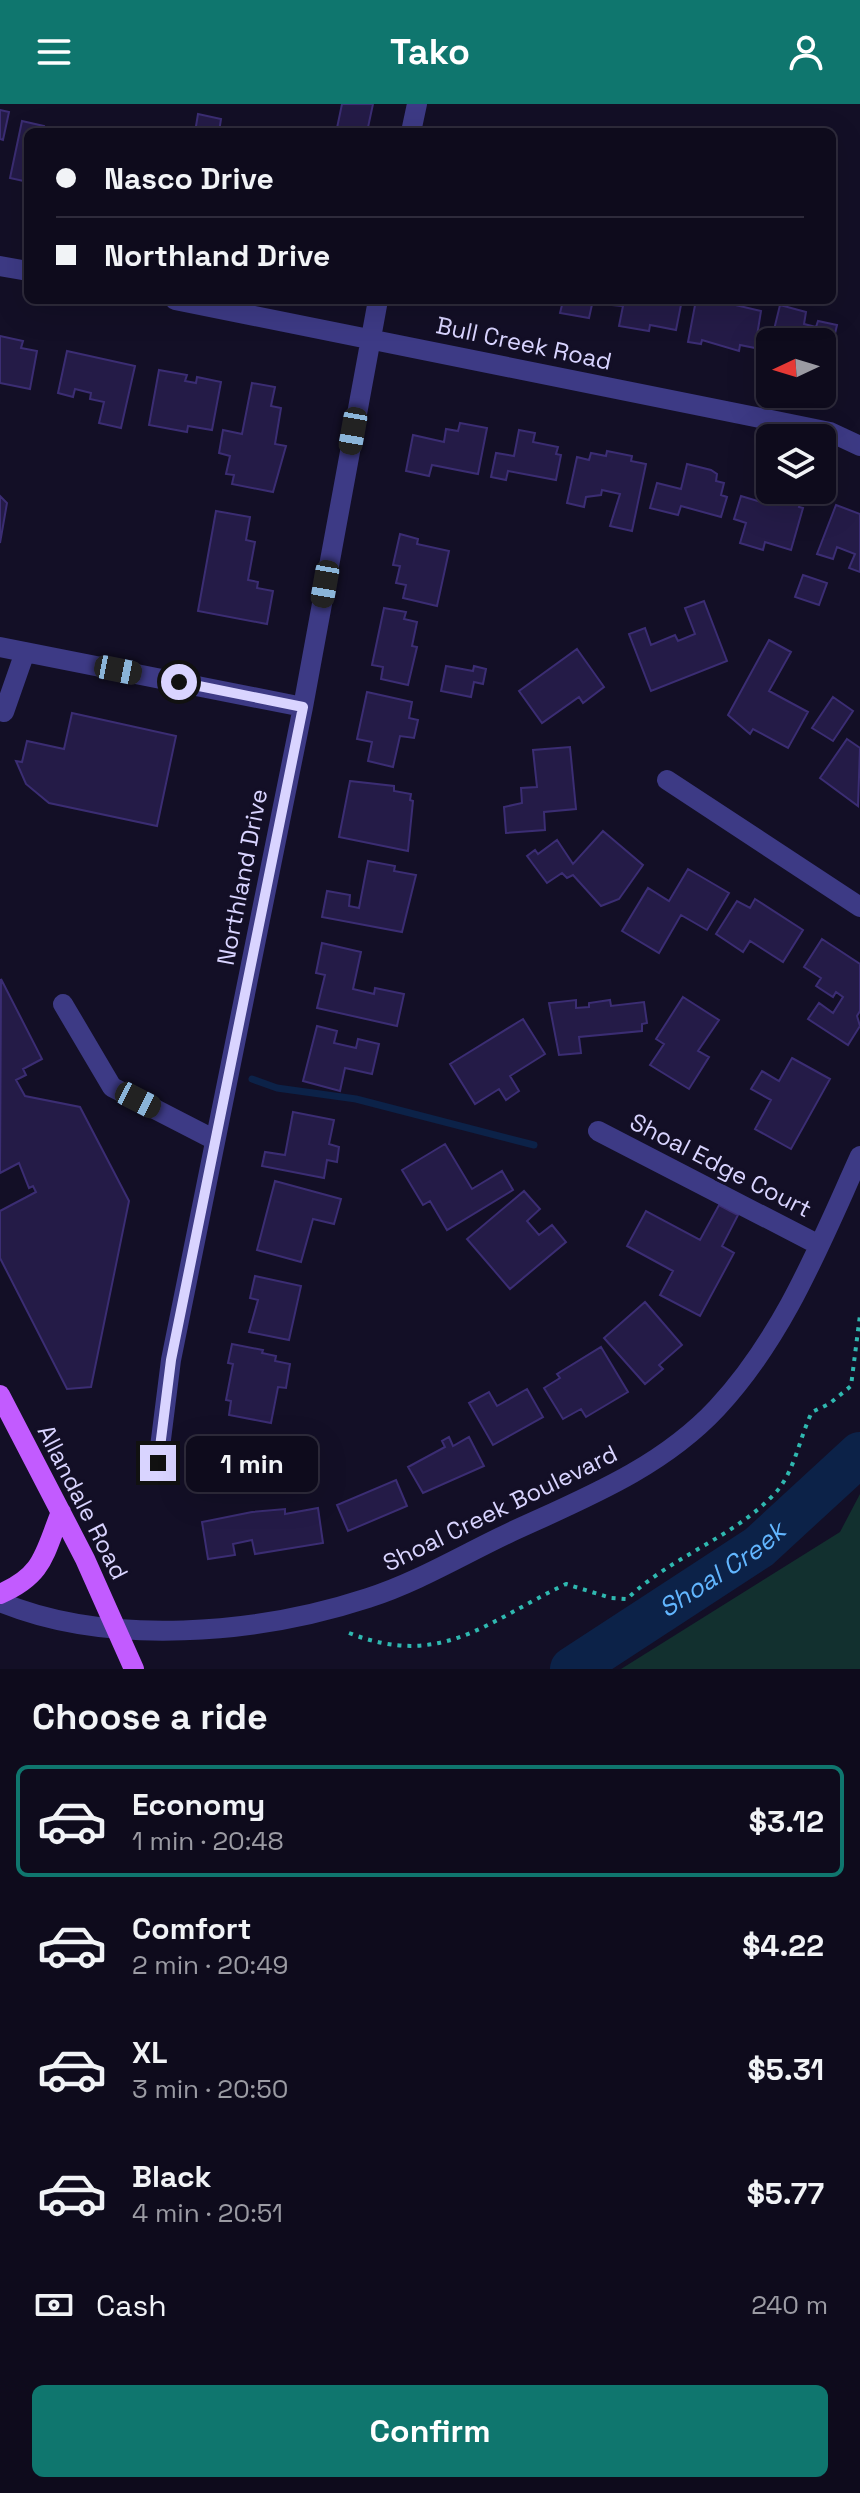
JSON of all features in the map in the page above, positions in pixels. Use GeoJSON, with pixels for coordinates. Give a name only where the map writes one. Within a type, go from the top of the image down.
{"type":"FeatureCollection","features":[{"type":"Feature","properties":{"kind":"main road","name":"Allandale Road"},"geometry":{"type":"LineString","coordinates":[[0,1395],[120,1632]]}},
{"type":"Feature","properties":{"kind":"main road"},"geometry":{"type":"LineString","coordinates":[[0,1594],[28,1582],[41,1561],[61,1512]]}},
{"type":"Feature","properties":{"kind":"main road"},"geometry":{"type":"LineString","coordinates":[[120,1632],[134,1669]]}},
{"type":"Feature","properties":{"kind":"street"},"geometry":{"type":"LineString","coordinates":[[412,128],[417,104]]}},
{"type":"Feature","properties":{"kind":"street"},"geometry":{"type":"LineString","coordinates":[[0,266],[24,270]]}},
{"type":"Feature","properties":{"kind":"street","name":"Bull Creek Road"},"geometry":{"type":"LineString","coordinates":[[195,304],[830,432],[860,446]]}},
{"type":"Feature","properties":{"kind":"street","name":"Northland Drive"},"geometry":{"type":"LineString","coordinates":[[158,1463],[171,1360],[303,707],[377,304]]}},
{"type":"Feature","properties":{"kind":"street"},"geometry":{"type":"LineString","coordinates":[[0,647],[303,707]]}},
{"type":"Feature","properties":{"kind":"street"},"geometry":{"type":"LineString","coordinates":[[0,711],[4,712],[25,652]]}},
{"type":"Feature","properties":{"kind":"street"},"geometry":{"type":"LineString","coordinates":[[667,780],[860,907]]}},
{"type":"Feature","properties":{"kind":"street"},"geometry":{"type":"LineString","coordinates":[[63,1004],[112,1087],[215,1140]]}},
{"type":"Feature","properties":{"kind":"street","name":"Shoal Edge Court"},"geometry":{"type":"LineString","coordinates":[[598,1131],[819,1245]]}},
{"type":"Feature","properties":{"kind":"street","name":"Shoal Creek Boulevard"},"geometry":{"type":"LineString","coordinates":[[0,1602],[70,1625],[120,1632],[275,1620],[370,1598],[605,1491],[654,1460],[717,1409],[775,1335],[860,1156]]}},
{"type":"Feature","properties":{"kind":"path"},"geometry":{"type":"LineString","coordinates":[[349,1633],[370,1644],[413,1654],[443,1649],[478,1633],[566,1584],[611,1598],[627,1599],[645,1581],[750,1514],[778,1489],[812,1412],[829,1404],[851,1386],[860,1315]]}},
{"type":"Feature","properties":{"kind":"green space"},"geometry":{"type":"Polygon","coordinates":[[[860,1494],[860,1669],[621,1669],[840,1532],[860,1494]]]}},
{"type":"Feature","properties":{"kind":"building"},"geometry":{"type":"Polygon","coordinates":[[[342,104],[373,104],[368,128],[337,128],[342,104]]]}},
{"type":"Feature","properties":{"kind":"building"},"geometry":{"type":"Polygon","coordinates":[[[0,110],[9,112],[3,140],[0,139],[0,110]]]}},
{"type":"Feature","properties":{"kind":"building"},"geometry":{"type":"Polygon","coordinates":[[[198,114],[221,119],[220,128],[196,128],[198,114]]]}},
{"type":"Feature","properties":{"kind":"building"},"geometry":{"type":"Polygon","coordinates":[[[22,121],[44,126],[24,128],[24,181],[10,178],[22,121]]]}},
{"type":"Feature","properties":{"kind":"building"},"geometry":{"type":"Polygon","coordinates":[[[556,304],[592,304],[589,318],[560,313],[562,305],[556,304]]]}},
{"type":"Feature","properties":{"kind":"building"},"geometry":{"type":"Polygon","coordinates":[[[681,304],[676,330],[650,325],[649,331],[619,326],[623,306],[613,305],[681,304]]]}},
{"type":"Feature","properties":{"kind":"building"},"geometry":{"type":"Polygon","coordinates":[[[695,304],[731,304],[761,311],[755,348],[740,345],[739,351],[702,340],[701,344],[688,342],[695,304]]]}},
{"type":"Feature","properties":{"kind":"building"},"geometry":{"type":"Polygon","coordinates":[[[780,305],[806,312],[804,324],[816,327],[818,321],[837,325],[836,329],[774,328],[780,305]]]}},
{"type":"Feature","properties":{"kind":"building"},"geometry":{"type":"Polygon","coordinates":[[[0,336],[23,341],[21,348],[37,351],[30,389],[0,383],[0,336]]]}},
{"type":"Feature","properties":{"kind":"building"},"geometry":{"type":"Polygon","coordinates":[[[67,351],[135,366],[121,428],[99,423],[104,402],[90,399],[91,393],[75,389],[73,397],[58,393],[67,351]]]}},
{"type":"Feature","properties":{"kind":"building"},"geometry":{"type":"Polygon","coordinates":[[[159,370],[187,375],[185,381],[196,383],[197,377],[221,382],[212,430],[188,426],[187,432],[149,425],[159,370]]]}},
{"type":"Feature","properties":{"kind":"building"},"geometry":{"type":"Polygon","coordinates":[[[252,383],[275,387],[271,406],[281,408],[275,444],[286,446],[273,492],[232,484],[234,475],[226,474],[230,456],[219,453],[223,430],[242,434],[252,383]]]}},
{"type":"Feature","properties":{"kind":"building"},"geometry":{"type":"Polygon","coordinates":[[[460,423],[487,428],[478,474],[432,465],[429,476],[406,471],[413,435],[444,442],[446,429],[458,431],[460,423]]]}},
{"type":"Feature","properties":{"kind":"building"},"geometry":{"type":"Polygon","coordinates":[[[519,430],[535,433],[533,442],[558,447],[556,454],[561,455],[556,480],[508,471],[506,480],[491,477],[496,453],[514,456],[519,430]]]}},
{"type":"Feature","properties":{"kind":"building"},"geometry":{"type":"Polygon","coordinates":[[[607,451],[632,456],[631,461],[646,464],[632,531],[610,526],[620,494],[602,490],[601,495],[586,497],[584,507],[567,503],[577,457],[589,460],[591,453],[606,456],[607,451]]]}},
{"type":"Feature","properties":{"kind":"building"},"geometry":{"type":"Polygon","coordinates":[[[687,464],[711,470],[717,474],[716,481],[724,483],[721,495],[727,497],[721,517],[681,506],[678,515],[650,508],[657,483],[681,489],[687,464]]]}},
{"type":"Feature","properties":{"kind":"building"},"geometry":{"type":"Polygon","coordinates":[[[0,496],[7,503],[0,543],[0,496]]]}},
{"type":"Feature","properties":{"kind":"building"},"geometry":{"type":"Polygon","coordinates":[[[741,496],[756,500],[756,504],[800,504],[799,507],[803,508],[791,550],[765,542],[763,550],[740,543],[746,523],[734,519],[741,496]]]}},
{"type":"Feature","properties":{"kind":"building"},"geometry":{"type":"Polygon","coordinates":[[[836,505],[860,514],[860,572],[849,568],[855,554],[837,547],[833,559],[817,554],[836,505]]]}},
{"type":"Feature","properties":{"kind":"building"},"geometry":{"type":"Polygon","coordinates":[[[216,511],[250,517],[246,540],[255,542],[248,580],[258,582],[257,588],[273,591],[267,624],[198,611],[216,511]]]}},
{"type":"Feature","properties":{"kind":"building"},"geometry":{"type":"Polygon","coordinates":[[[400,534],[418,539],[417,544],[449,551],[437,606],[403,598],[406,585],[396,583],[400,566],[393,565],[400,534]]]}},
{"type":"Feature","properties":{"kind":"building"},"geometry":{"type":"Polygon","coordinates":[[[803,575],[827,583],[819,605],[795,597],[803,575]]]}},
{"type":"Feature","properties":{"kind":"building"},"geometry":{"type":"Polygon","coordinates":[[[704,601],[727,661],[651,691],[629,634],[645,628],[651,645],[675,635],[678,641],[695,634],[685,608],[704,601]]]}},
{"type":"Feature","properties":{"kind":"building"},"geometry":{"type":"Polygon","coordinates":[[[384,608],[406,612],[404,619],[417,622],[412,646],[417,647],[408,685],[381,679],[383,667],[372,665],[384,608]]]}},
{"type":"Feature","properties":{"kind":"building"},"geometry":{"type":"Polygon","coordinates":[[[769,640],[791,652],[769,691],[808,712],[788,748],[753,729],[750,734],[728,715],[769,640]]]}},
{"type":"Feature","properties":{"kind":"building"},"geometry":{"type":"Polygon","coordinates":[[[577,649],[604,687],[583,703],[579,697],[542,723],[519,691],[577,649]]]}},
{"type":"Feature","properties":{"kind":"building"},"geometry":{"type":"Polygon","coordinates":[[[446,666],[473,671],[474,666],[486,669],[483,684],[474,682],[471,697],[441,691],[446,666]]]}},
{"type":"Feature","properties":{"kind":"building"},"geometry":{"type":"Polygon","coordinates":[[[367,692],[412,702],[409,718],[418,720],[414,738],[400,736],[393,767],[368,761],[372,742],[357,739],[367,692]]]}},
{"type":"Feature","properties":{"kind":"building"},"geometry":{"type":"Polygon","coordinates":[[[833,697],[853,711],[833,741],[812,728],[833,697]]]}},
{"type":"Feature","properties":{"kind":"building"},"geometry":{"type":"Polygon","coordinates":[[[72,713],[176,736],[157,826],[49,803],[26,784],[16,761],[22,762],[27,741],[64,749],[72,713]]]}},
{"type":"Feature","properties":{"kind":"building"},"geometry":{"type":"Polygon","coordinates":[[[847,739],[860,748],[858,806],[820,778],[847,739]]]}},
{"type":"Feature","properties":{"kind":"building"},"geometry":{"type":"Polygon","coordinates":[[[570,747],[576,809],[544,812],[545,830],[506,833],[504,807],[522,803],[521,788],[537,787],[533,750],[570,747]]]}},
{"type":"Feature","properties":{"kind":"building"},"geometry":{"type":"Polygon","coordinates":[[[350,781],[394,786],[394,791],[411,794],[408,851],[339,837],[350,781]]]}},
{"type":"Feature","properties":{"kind":"building"},"geometry":{"type":"Polygon","coordinates":[[[603,831],[643,865],[619,899],[601,906],[573,875],[567,878],[562,873],[547,883],[527,856],[535,850],[538,854],[557,840],[573,864],[603,831]]]}},
{"type":"Feature","properties":{"kind":"building"},"geometry":{"type":"Polygon","coordinates":[[[368,861],[395,866],[394,871],[416,875],[402,932],[322,917],[327,891],[350,895],[349,906],[359,908],[368,861]]]}},
{"type":"Feature","properties":{"kind":"building"},"geometry":{"type":"Polygon","coordinates":[[[688,869],[729,893],[707,930],[681,915],[659,953],[622,931],[648,888],[669,901],[688,869]]]}},
{"type":"Feature","properties":{"kind":"building"},"geometry":{"type":"Polygon","coordinates":[[[755,899],[803,930],[783,962],[750,941],[743,952],[716,934],[737,901],[750,908],[755,899]]]}},
{"type":"Feature","properties":{"kind":"building"},"geometry":{"type":"Polygon","coordinates":[[[822,939],[860,964],[860,1011],[857,1016],[860,1026],[848,1045],[808,1019],[819,1003],[833,1013],[843,997],[836,992],[833,997],[816,986],[821,978],[804,967],[822,939]]]}},
{"type":"Feature","properties":{"kind":"building"},"geometry":{"type":"Polygon","coordinates":[[[322,943],[361,952],[353,989],[374,994],[375,988],[404,994],[397,1026],[317,1008],[325,975],[316,973],[322,943]]]}},
{"type":"Feature","properties":{"kind":"building"},"geometry":{"type":"Polygon","coordinates":[[[1,979],[42,1059],[23,1069],[26,1075],[16,1080],[25,1096],[80,1107],[129,1201],[91,1387],[67,1389],[0,1258],[0,1211],[36,1192],[33,1186],[29,1188],[19,1163],[0,1173],[1,979]]]}},
{"type":"Feature","properties":{"kind":"building"},"geometry":{"type":"Polygon","coordinates":[[[683,997],[719,1020],[698,1051],[709,1057],[689,1089],[650,1065],[664,1044],[656,1039],[683,997]]]}},
{"type":"Feature","properties":{"kind":"building"},"geometry":{"type":"Polygon","coordinates":[[[576,1000],[576,1008],[610,1000],[611,1006],[644,1002],[647,1023],[642,1024],[642,1031],[579,1037],[581,1053],[559,1055],[549,1003],[576,1000]]]}},
{"type":"Feature","properties":{"kind":"building"},"geometry":{"type":"Polygon","coordinates":[[[523,1019],[545,1054],[510,1076],[519,1091],[506,1100],[499,1089],[475,1104],[450,1064],[523,1019]]]}},
{"type":"Feature","properties":{"kind":"building"},"geometry":{"type":"Polygon","coordinates":[[[317,1026],[337,1031],[334,1043],[356,1048],[358,1039],[379,1044],[372,1074],[345,1068],[340,1091],[303,1081],[317,1026]]]}},
{"type":"Feature","properties":{"kind":"building"},"geometry":{"type":"Polygon","coordinates":[[[792,1058],[830,1079],[791,1149],[755,1129],[771,1100],[751,1089],[762,1071],[779,1081],[792,1058]]]}},
{"type":"Feature","properties":{"kind":"building"},"geometry":{"type":"Polygon","coordinates":[[[293,1112],[334,1120],[329,1144],[339,1147],[337,1162],[327,1160],[324,1178],[262,1166],[265,1152],[285,1155],[293,1112]]]}},
{"type":"Feature","properties":{"kind":"building"},"geometry":{"type":"Polygon","coordinates":[[[445,1144],[472,1189],[502,1171],[513,1190],[447,1230],[430,1201],[423,1205],[402,1170],[445,1144]]]}},
{"type":"Feature","properties":{"kind":"building"},"geometry":{"type":"Polygon","coordinates":[[[275,1181],[341,1199],[334,1224],[313,1219],[301,1262],[257,1250],[275,1181]]]}},
{"type":"Feature","properties":{"kind":"building"},"geometry":{"type":"Polygon","coordinates":[[[524,1191],[540,1209],[527,1221],[539,1235],[552,1225],[566,1242],[510,1289],[467,1239],[524,1191]]]}},
{"type":"Feature","properties":{"kind":"building"},"geometry":{"type":"Polygon","coordinates":[[[719,1205],[738,1215],[722,1246],[734,1253],[700,1316],[660,1295],[673,1271],[627,1246],[646,1211],[700,1240],[719,1205]]]}},
{"type":"Feature","properties":{"kind":"building"},"geometry":{"type":"Polygon","coordinates":[[[255,1276],[301,1286],[289,1340],[249,1332],[258,1300],[250,1298],[255,1276]]]}},
{"type":"Feature","properties":{"kind":"building"},"geometry":{"type":"Polygon","coordinates":[[[645,1302],[682,1345],[659,1365],[663,1369],[645,1384],[604,1338],[645,1302]]]}},
{"type":"Feature","properties":{"kind":"building"},"geometry":{"type":"Polygon","coordinates":[[[232,1344],[263,1350],[262,1353],[276,1356],[275,1361],[290,1364],[286,1388],[278,1387],[271,1423],[229,1415],[231,1401],[226,1400],[233,1364],[228,1363],[232,1344]]]}},
{"type":"Feature","properties":{"kind":"building"},"geometry":{"type":"Polygon","coordinates":[[[601,1347],[628,1392],[586,1417],[581,1409],[563,1419],[544,1388],[560,1378],[557,1374],[601,1347]]]}},
{"type":"Feature","properties":{"kind":"building"},"geometry":{"type":"Polygon","coordinates":[[[527,1389],[543,1417],[493,1445],[469,1403],[489,1392],[497,1406],[527,1389]]]}},
{"type":"Feature","properties":{"kind":"building"},"geometry":{"type":"Polygon","coordinates":[[[449,1437],[453,1446],[469,1437],[484,1466],[423,1493],[408,1467],[445,1447],[442,1441],[449,1437]]]}},
{"type":"Feature","properties":{"kind":"building"},"geometry":{"type":"Polygon","coordinates":[[[396,1480],[407,1506],[348,1531],[337,1505],[396,1480]]]}},
{"type":"Feature","properties":{"kind":"building"},"geometry":{"type":"Polygon","coordinates":[[[318,1508],[323,1543],[255,1554],[252,1540],[233,1544],[235,1555],[208,1559],[202,1522],[252,1512],[285,1509],[285,1514],[318,1508]]]}},
{"type":"Feature","properties":{"kind":"waterway"},"geometry":{"type":"LineString","coordinates":[[252,1079],[277,1088],[356,1099],[534,1145]]}},
{"type":"Feature","properties":{"kind":"waterway","name":"Shoal Creek"},"geometry":{"type":"LineString","coordinates":[[572,1669],[759,1547],[860,1454]]}},
{"type":"Feature","properties":{"kind":"route"},"geometry":{"type":"LineString","coordinates":[[158,1463],[162,1412],[171,1360],[303,707],[179,682]]}}]}
